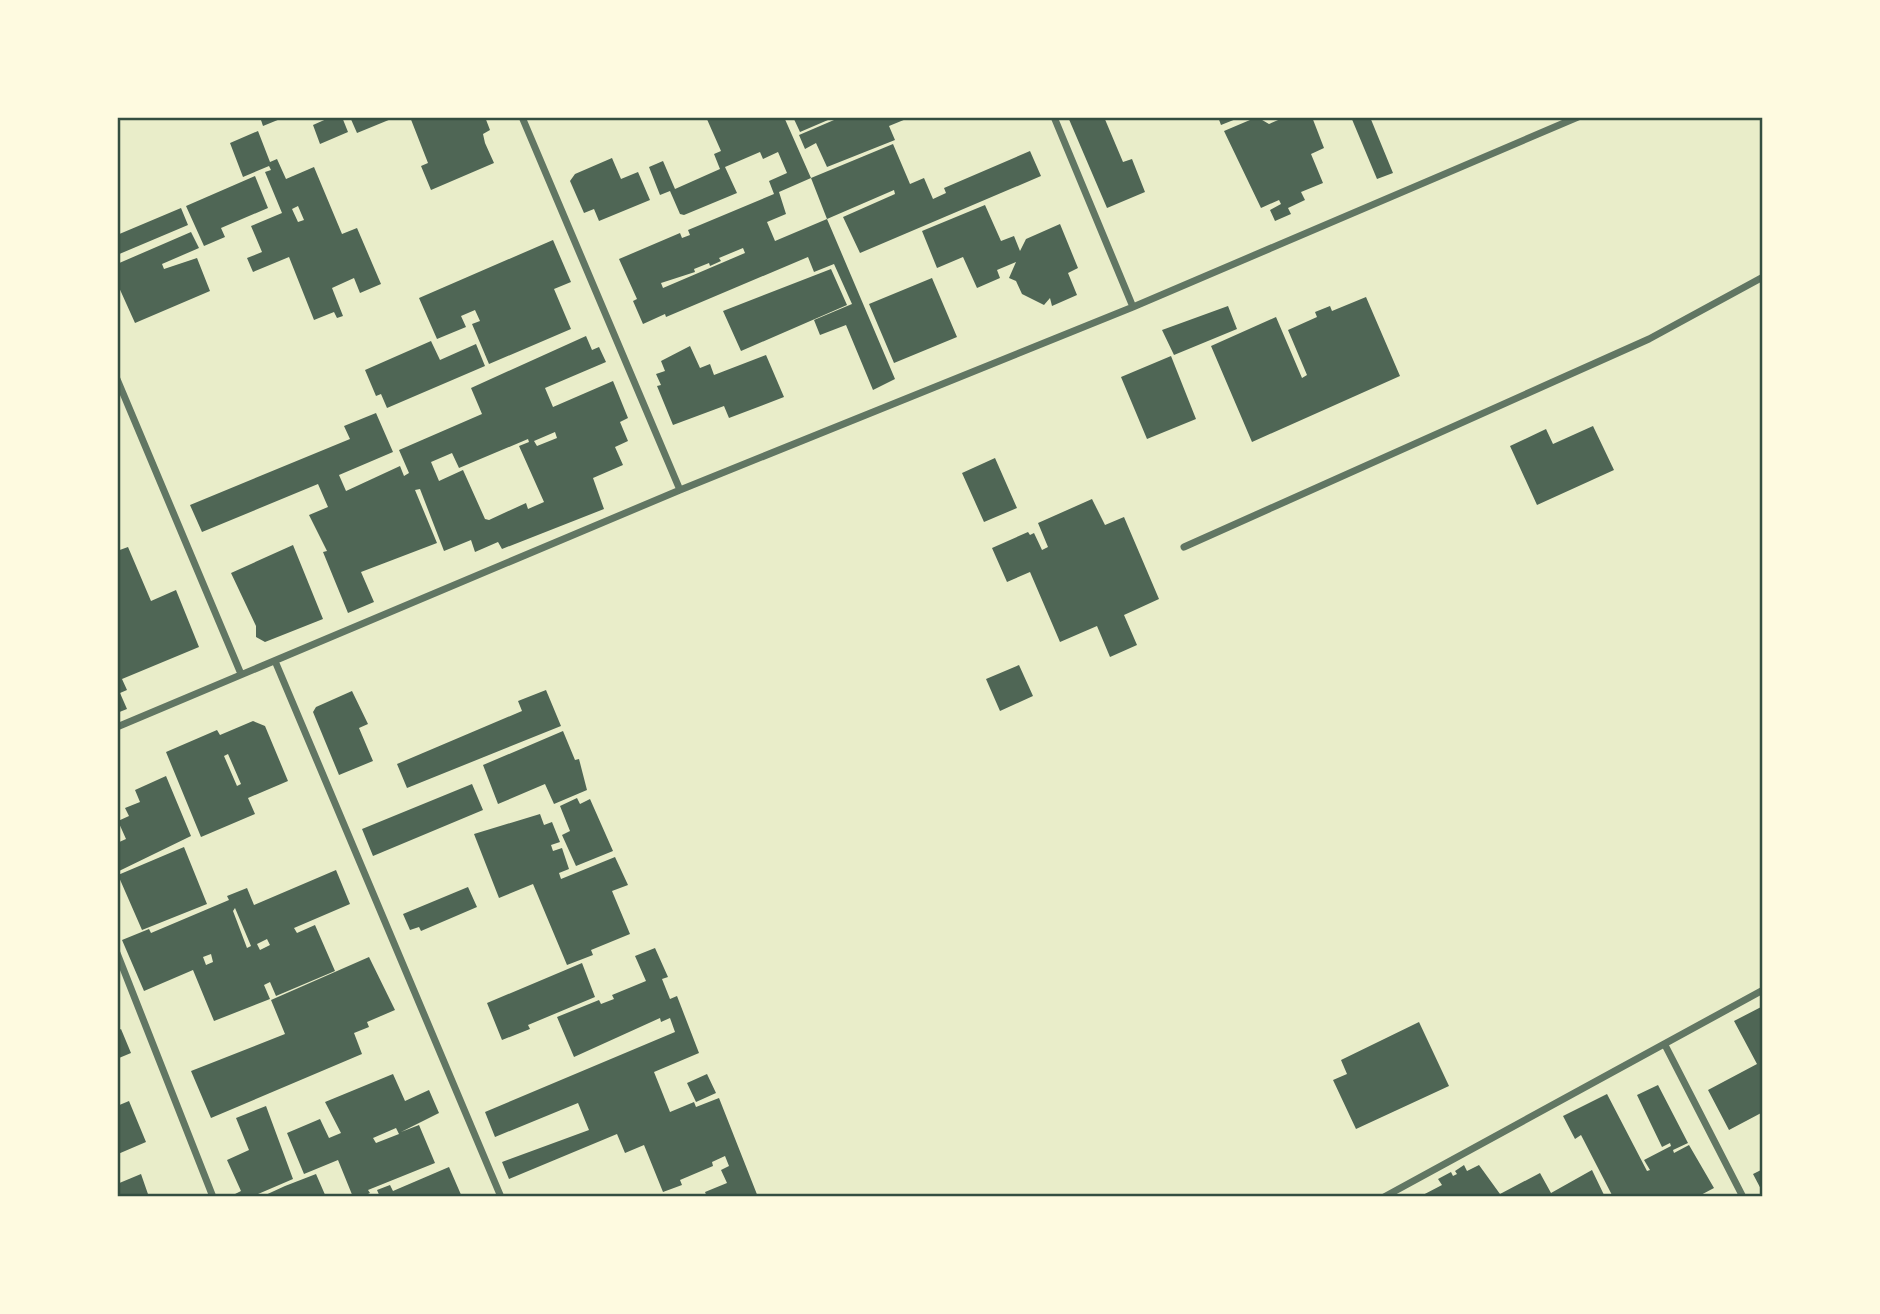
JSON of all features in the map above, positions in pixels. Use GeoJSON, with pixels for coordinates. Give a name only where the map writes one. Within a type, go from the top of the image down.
{"type":"FeatureCollection","features":[{"type":"Feature","properties":{"kind":"street"},"geometry":{"type":"LineString","coordinates":[[522,117],[680,490]]}},
{"type":"Feature","properties":{"kind":"street"},"geometry":{"type":"LineString","coordinates":[[1054,117],[1133,307]]}},
{"type":"Feature","properties":{"kind":"street"},"geometry":{"type":"LineString","coordinates":[[117,727],[680,490],[1133,307],[1578,117]]}},
{"type":"Feature","properties":{"kind":"street"},"geometry":{"type":"LineString","coordinates":[[1184,547],[1649,339],[1763,277]]}},
{"type":"Feature","properties":{"kind":"street"},"geometry":{"type":"LineString","coordinates":[[117,379],[241,674]]}},
{"type":"Feature","properties":{"kind":"street"},"geometry":{"type":"LineString","coordinates":[[275,661],[501,1197]]}},
{"type":"Feature","properties":{"kind":"street"},"geometry":{"type":"LineString","coordinates":[[117,953],[213,1197]]}},
{"type":"Feature","properties":{"kind":"street"},"geometry":{"type":"LineString","coordinates":[[1384,1197],[1763,990]]}},
{"type":"Feature","properties":{"kind":"street"},"geometry":{"type":"LineString","coordinates":[[1665,1045],[1743,1197]]}},
{"type":"Feature","properties":{"kind":"building"},"geometry":{"type":"Polygon","coordinates":[[[260,117],[285,117],[263,126],[260,117]]]}},
{"type":"Feature","properties":{"kind":"building"},"geometry":{"type":"Polygon","coordinates":[[[331,117],[342,117],[348,132],[320,144],[313,125],[331,117]]]}},
{"type":"Feature","properties":{"kind":"building"},"geometry":{"type":"Polygon","coordinates":[[[350,117],[396,117],[357,133],[350,117]]]}},
{"type":"Feature","properties":{"kind":"building"},"geometry":{"type":"Polygon","coordinates":[[[410,117],[485,117],[490,130],[483,134],[494,163],[431,190],[421,166],[428,163],[410,117]]]}},
{"type":"Feature","properties":{"kind":"building"},"geometry":{"type":"Polygon","coordinates":[[[706,117],[784,117],[811,178],[779,192],[786,214],[767,222],[775,241],[827,219],[895,379],[873,390],[846,325],[820,335],[814,320],[852,304],[834,264],[814,272],[808,257],[666,317],[665,314],[643,324],[633,301],[637,299],[619,259],[680,233],[682,238],[690,235],[688,230],[774,194],[769,181],[787,173],[778,152],[763,159],[760,152],[725,167],[737,193],[684,215],[680,214],[670,191],[660,195],[649,167],[663,161],[675,189],[720,169],[714,154],[721,151],[706,117]],[[743,248],[719,258],[721,261],[710,266],[709,263],[694,269],[695,272],[661,283],[663,288],[745,253],[743,248]]]}},
{"type":"Feature","properties":{"kind":"building"},"geometry":{"type":"Polygon","coordinates":[[[793,117],[835,117],[800,132],[793,117]]]}},
{"type":"Feature","properties":{"kind":"building"},"geometry":{"type":"Polygon","coordinates":[[[841,117],[911,117],[889,126],[895,140],[827,167],[816,143],[805,149],[799,135],[841,117]]]}},
{"type":"Feature","properties":{"kind":"building"},"geometry":{"type":"Polygon","coordinates":[[[1068,117],[1104,117],[1123,162],[1132,159],[1145,192],[1107,208],[1068,117]]]}},
{"type":"Feature","properties":{"kind":"building"},"geometry":{"type":"Polygon","coordinates":[[[1218,117],[1241,117],[1221,125],[1218,117]]]}},
{"type":"Feature","properties":{"kind":"building"},"geometry":{"type":"Polygon","coordinates":[[[1257,117],[1269,124],[1285,117],[1312,117],[1324,148],[1311,154],[1323,183],[1301,192],[1305,200],[1288,208],[1291,214],[1275,221],[1270,210],[1281,204],[1279,200],[1261,208],[1224,131],[1257,117]]]}},
{"type":"Feature","properties":{"kind":"building"},"geometry":{"type":"Polygon","coordinates":[[[1351,117],[1370,117],[1393,173],[1377,179],[1351,117]]]}},
{"type":"Feature","properties":{"kind":"building"},"geometry":{"type":"Polygon","coordinates":[[[258,131],[270,162],[277,159],[286,179],[314,167],[342,234],[357,228],[381,284],[360,293],[354,278],[332,288],[343,316],[337,318],[334,312],[314,320],[289,257],[253,272],[247,258],[262,252],[251,226],[282,213],[265,172],[271,170],[269,166],[243,177],[230,143],[258,131]],[[298,206],[292,209],[298,222],[304,220],[298,206]]]}},
{"type":"Feature","properties":{"kind":"building"},"geometry":{"type":"Polygon","coordinates":[[[893,144],[910,184],[924,178],[933,199],[946,193],[944,188],[1030,151],[1041,176],[860,253],[843,217],[895,194],[894,190],[827,219],[811,178],[893,144]]]}},
{"type":"Feature","properties":{"kind":"building"},"geometry":{"type":"Polygon","coordinates":[[[612,158],[621,179],[638,172],[650,200],[599,221],[594,209],[584,213],[570,181],[575,174],[612,158]]]}},
{"type":"Feature","properties":{"kind":"building"},"geometry":{"type":"Polygon","coordinates":[[[255,176],[268,208],[221,228],[225,237],[204,246],[186,206],[255,176]]]}},
{"type":"Feature","properties":{"kind":"building"},"geometry":{"type":"Polygon","coordinates":[[[985,205],[1001,241],[1014,236],[1020,251],[1026,239],[1060,224],[1078,268],[1068,273],[1077,295],[1052,306],[1050,298],[1044,305],[1022,294],[1016,281],[1009,278],[1016,262],[997,270],[1000,278],[977,288],[963,257],[937,268],[922,231],[985,205]]]}},
{"type":"Feature","properties":{"kind":"building"},"geometry":{"type":"Polygon","coordinates":[[[181,208],[188,225],[117,255],[117,235],[181,208]]]}},
{"type":"Feature","properties":{"kind":"building"},"geometry":{"type":"Polygon","coordinates":[[[191,232],[199,248],[162,264],[164,269],[197,258],[210,291],[135,323],[117,283],[117,264],[191,232]]]}},
{"type":"Feature","properties":{"kind":"building"},"geometry":{"type":"Polygon","coordinates":[[[553,240],[571,282],[554,289],[571,329],[489,364],[472,324],[480,321],[475,310],[461,316],[466,327],[437,339],[419,298],[553,240]]]}},
{"type":"Feature","properties":{"kind":"building"},"geometry":{"type":"Polygon","coordinates":[[[831,269],[847,305],[741,351],[723,311],[831,269]]]}},
{"type":"Feature","properties":{"kind":"building"},"geometry":{"type":"Polygon","coordinates":[[[932,278],[957,337],[894,363],[869,304],[932,278]]]}},
{"type":"Feature","properties":{"kind":"building"},"geometry":{"type":"Polygon","coordinates":[[[1366,297],[1400,376],[1252,442],[1211,346],[1276,317],[1302,378],[1307,375],[1288,330],[1317,317],[1315,312],[1330,306],[1332,311],[1366,297]]]}},
{"type":"Feature","properties":{"kind":"building"},"geometry":{"type":"Polygon","coordinates":[[[1228,306],[1237,329],[1174,355],[1162,330],[1228,306]]]}},
{"type":"Feature","properties":{"kind":"building"},"geometry":{"type":"Polygon","coordinates":[[[586,336],[592,350],[599,347],[606,362],[545,388],[553,407],[613,381],[628,418],[620,422],[628,441],[615,447],[623,465],[593,478],[604,509],[502,549],[498,542],[475,552],[471,540],[444,551],[420,489],[415,490],[437,543],[361,572],[374,602],[348,613],[323,552],[327,551],[309,515],[328,507],[318,484],[202,532],[190,505],[350,439],[344,426],[376,413],[393,452],[339,475],[346,491],[400,466],[404,476],[409,473],[399,450],[482,414],[471,388],[586,336]],[[555,432],[534,441],[537,446],[557,438],[555,432]],[[528,439],[459,468],[452,453],[431,462],[439,481],[463,470],[485,519],[489,520],[526,503],[528,509],[544,502],[519,446],[529,442],[528,439]]]}},
{"type":"Feature","properties":{"kind":"building"},"geometry":{"type":"Polygon","coordinates":[[[431,341],[440,360],[476,344],[485,366],[387,408],[381,394],[376,396],[365,370],[431,341]]]}},
{"type":"Feature","properties":{"kind":"building"},"geometry":{"type":"Polygon","coordinates":[[[690,346],[700,368],[710,364],[714,375],[766,355],[784,397],[729,418],[724,406],[673,425],[657,386],[661,385],[656,374],[665,371],[661,361],[690,346]]]}},
{"type":"Feature","properties":{"kind":"building"},"geometry":{"type":"Polygon","coordinates":[[[1171,356],[1196,419],[1147,439],[1121,377],[1171,356]]]}},
{"type":"Feature","properties":{"kind":"building"},"geometry":{"type":"Polygon","coordinates":[[[1593,426],[1614,470],[1537,505],[1510,446],[1546,429],[1553,444],[1593,426]]]}},
{"type":"Feature","properties":{"kind":"building"},"geometry":{"type":"Polygon","coordinates":[[[995,458],[1017,508],[984,522],[962,473],[995,458]]]}},
{"type":"Feature","properties":{"kind":"building"},"geometry":{"type":"Polygon","coordinates":[[[1092,499],[1105,525],[1124,517],[1159,599],[1124,615],[1137,645],[1110,657],[1097,626],[1060,642],[1030,572],[1007,582],[992,548],[1028,532],[1030,535],[1034,533],[1042,550],[1048,547],[1038,523],[1092,499]]]}},
{"type":"Feature","properties":{"kind":"building"},"geometry":{"type":"Polygon","coordinates":[[[293,545],[323,619],[265,642],[256,637],[256,626],[231,573],[293,545]]]}},
{"type":"Feature","properties":{"kind":"building"},"geometry":{"type":"Polygon","coordinates":[[[128,547],[151,601],[176,590],[199,647],[122,679],[127,690],[120,693],[127,709],[117,713],[117,551],[128,547]]]}},
{"type":"Feature","properties":{"kind":"building"},"geometry":{"type":"Polygon","coordinates":[[[1019,665],[1033,696],[1000,711],[986,679],[1019,665]]]}},
{"type":"Feature","properties":{"kind":"building"},"geometry":{"type":"Polygon","coordinates":[[[546,690],[561,726],[407,788],[397,764],[522,711],[518,701],[546,690]]]}},
{"type":"Feature","properties":{"kind":"building"},"geometry":{"type":"Polygon","coordinates":[[[352,691],[368,724],[359,728],[373,761],[339,775],[313,712],[316,707],[352,691]]]}},
{"type":"Feature","properties":{"kind":"building"},"geometry":{"type":"Polygon","coordinates":[[[253,721],[265,726],[288,781],[248,798],[255,814],[201,837],[166,752],[217,730],[220,735],[253,721]],[[228,754],[224,756],[237,786],[241,784],[228,754]]]}},
{"type":"Feature","properties":{"kind":"building"},"geometry":{"type":"Polygon","coordinates":[[[563,731],[575,760],[579,759],[587,790],[554,804],[545,784],[498,804],[483,765],[563,731]]]}},
{"type":"Feature","properties":{"kind":"building"},"geometry":{"type":"Polygon","coordinates":[[[166,776],[191,836],[117,872],[117,843],[126,839],[118,821],[129,816],[125,808],[140,802],[135,790],[166,776]]]}},
{"type":"Feature","properties":{"kind":"building"},"geometry":{"type":"Polygon","coordinates":[[[472,784],[483,810],[373,856],[362,829],[472,784]]]}},
{"type":"Feature","properties":{"kind":"building"},"geometry":{"type":"Polygon","coordinates":[[[577,798],[580,804],[590,799],[613,851],[576,866],[562,835],[570,831],[560,806],[577,798]]]}},
{"type":"Feature","properties":{"kind":"building"},"geometry":{"type":"Polygon","coordinates":[[[540,814],[544,825],[552,822],[560,842],[551,845],[553,851],[562,848],[569,869],[559,873],[561,879],[615,857],[628,885],[612,891],[630,934],[591,950],[593,955],[567,965],[533,884],[499,898],[474,834],[540,814]]]}},
{"type":"Feature","properties":{"kind":"building"},"geometry":{"type":"Polygon","coordinates":[[[184,847],[207,904],[142,930],[118,875],[184,847]]]}},
{"type":"Feature","properties":{"kind":"building"},"geometry":{"type":"Polygon","coordinates":[[[336,870],[350,904],[294,928],[297,933],[315,925],[335,971],[276,996],[270,982],[264,985],[270,999],[214,1021],[193,970],[144,991],[122,940],[149,929],[151,933],[229,900],[227,896],[247,888],[254,905],[336,870]],[[235,908],[233,911],[247,948],[251,946],[235,908]],[[267,939],[257,944],[260,950],[270,945],[267,939]],[[211,954],[203,957],[206,965],[213,962],[211,954]]]}},
{"type":"Feature","properties":{"kind":"building"},"geometry":{"type":"Polygon","coordinates":[[[468,887],[477,907],[421,931],[419,927],[410,930],[403,914],[468,887]]]}},
{"type":"Feature","properties":{"kind":"building"},"geometry":{"type":"Polygon","coordinates":[[[655,948],[668,977],[662,979],[670,999],[677,996],[699,1053],[654,1072],[670,1112],[694,1102],[696,1107],[719,1098],[758,1197],[707,1197],[705,1192],[727,1183],[721,1170],[729,1166],[725,1156],[712,1162],[713,1166],[680,1180],[682,1185],[663,1192],[644,1145],[625,1153],[617,1134],[509,1179],[502,1162],[589,1130],[578,1103],[495,1137],[485,1112],[675,1032],[670,1018],[661,1022],[660,1018],[574,1057],[557,1017],[599,1000],[601,1004],[614,999],[612,995],[646,981],[635,956],[655,948]]]}},
{"type":"Feature","properties":{"kind":"building"},"geometry":{"type":"Polygon","coordinates":[[[369,957],[395,1010],[367,1022],[369,1027],[354,1033],[362,1054],[211,1118],[191,1071],[285,1034],[271,1000],[369,957]]]}},
{"type":"Feature","properties":{"kind":"building"},"geometry":{"type":"Polygon","coordinates":[[[582,963],[595,997],[528,1025],[530,1029],[502,1040],[487,1003],[582,963]]]}},
{"type":"Feature","properties":{"kind":"building"},"geometry":{"type":"Polygon","coordinates":[[[1763,1006],[1763,1112],[1729,1130],[1708,1090],[1757,1064],[1734,1021],[1763,1006]]]}},
{"type":"Feature","properties":{"kind":"building"},"geometry":{"type":"Polygon","coordinates":[[[1419,1022],[1449,1086],[1356,1129],[1333,1080],[1347,1074],[1341,1060],[1419,1022]]]}},
{"type":"Feature","properties":{"kind":"building"},"geometry":{"type":"Polygon","coordinates":[[[121,1029],[131,1053],[119,1058],[117,1031],[121,1029]]]}},
{"type":"Feature","properties":{"kind":"building"},"geometry":{"type":"Polygon","coordinates":[[[393,1074],[405,1101],[429,1090],[439,1113],[401,1132],[419,1125],[435,1163],[368,1190],[370,1193],[362,1197],[353,1197],[338,1160],[304,1174],[287,1133],[320,1119],[329,1138],[341,1133],[325,1102],[393,1074]],[[396,1128],[373,1138],[376,1143],[399,1134],[396,1128]]]}},
{"type":"Feature","properties":{"kind":"building"},"geometry":{"type":"Polygon","coordinates":[[[707,1074],[716,1093],[696,1102],[687,1083],[707,1074]]]}},
{"type":"Feature","properties":{"kind":"building"},"geometry":{"type":"Polygon","coordinates":[[[1658,1085],[1688,1143],[1673,1150],[1674,1153],[1689,1145],[1714,1188],[1697,1197],[1630,1197],[1629,1194],[1613,1197],[1581,1135],[1575,1139],[1563,1116],[1607,1094],[1647,1171],[1650,1170],[1644,1160],[1671,1146],[1670,1143],[1662,1147],[1637,1095],[1658,1085]]]}},
{"type":"Feature","properties":{"kind":"building"},"geometry":{"type":"Polygon","coordinates":[[[129,1101],[146,1142],[118,1154],[117,1106],[129,1101]]]}},
{"type":"Feature","properties":{"kind":"building"},"geometry":{"type":"Polygon","coordinates":[[[266,1106],[293,1179],[251,1197],[229,1197],[241,1191],[227,1160],[249,1150],[236,1118],[266,1106]]]}},
{"type":"Feature","properties":{"kind":"building"},"geometry":{"type":"Polygon","coordinates":[[[1464,1165],[1467,1171],[1479,1165],[1500,1194],[1540,1173],[1551,1193],[1592,1170],[1605,1197],[1419,1197],[1442,1185],[1438,1179],[1451,1172],[1453,1176],[1457,1174],[1455,1171],[1464,1165]]]}},
{"type":"Feature","properties":{"kind":"building"},"geometry":{"type":"Polygon","coordinates":[[[449,1167],[462,1197],[380,1197],[377,1190],[390,1185],[393,1191],[449,1167]]]}},
{"type":"Feature","properties":{"kind":"building"},"geometry":{"type":"Polygon","coordinates":[[[1763,1169],[1763,1193],[1753,1174],[1763,1169]]]}},
{"type":"Feature","properties":{"kind":"building"},"geometry":{"type":"Polygon","coordinates":[[[141,1174],[149,1197],[121,1197],[117,1184],[141,1174]]]}},
{"type":"Feature","properties":{"kind":"building"},"geometry":{"type":"Polygon","coordinates":[[[316,1174],[326,1197],[261,1197],[285,1186],[316,1174]]]}}]}
